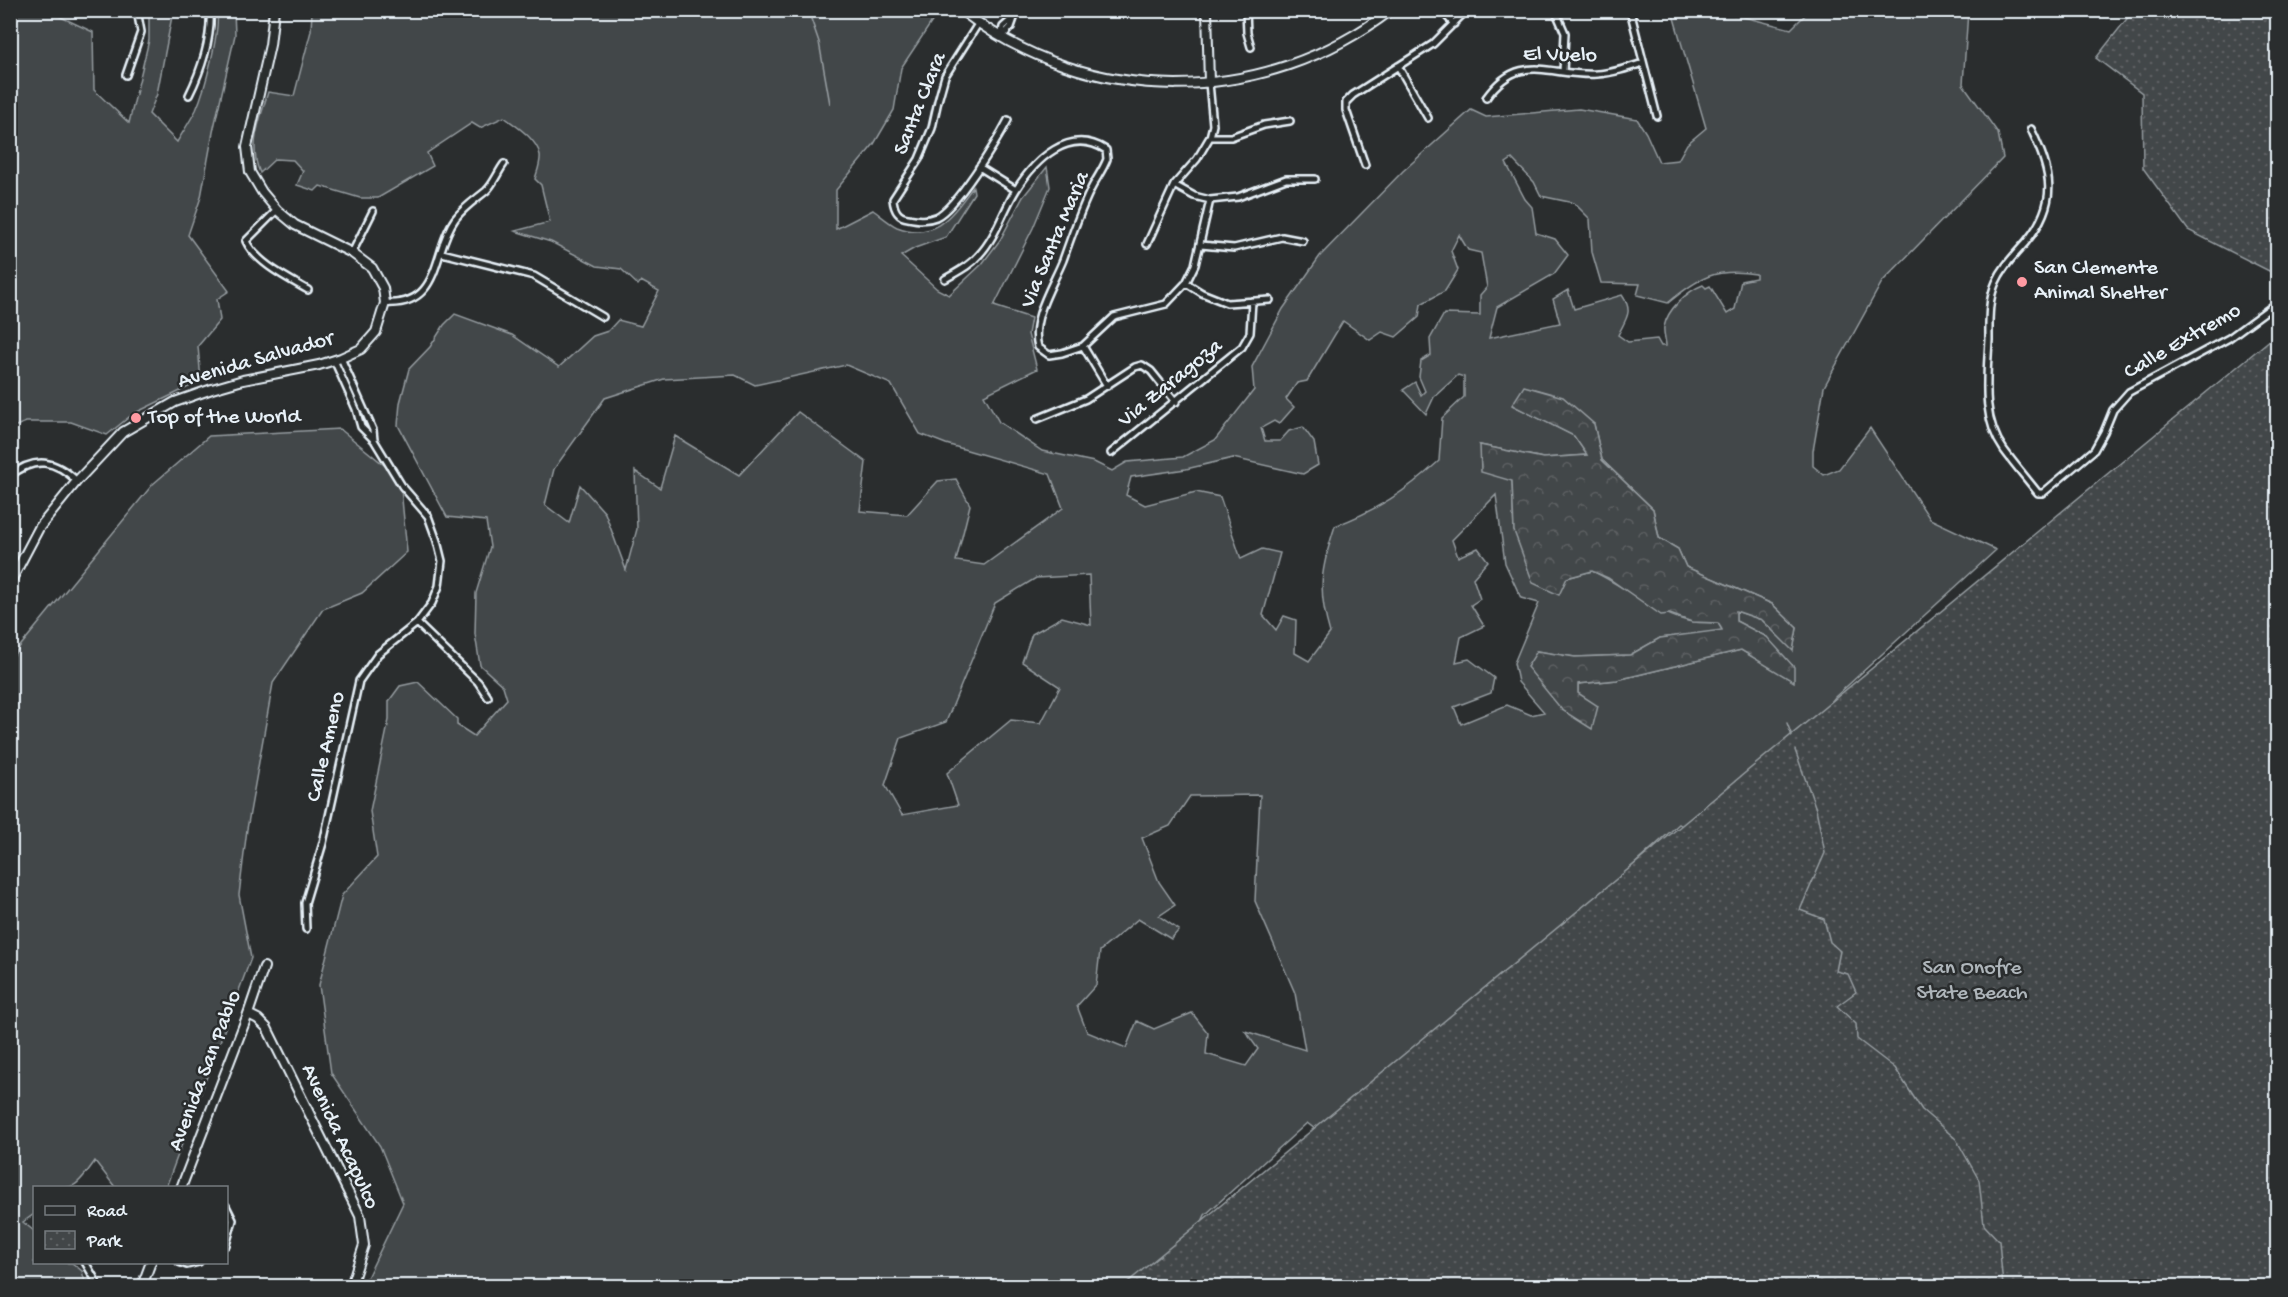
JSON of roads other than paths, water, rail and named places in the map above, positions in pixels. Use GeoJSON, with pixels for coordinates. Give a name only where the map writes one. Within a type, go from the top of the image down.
{"type":"FeatureCollection","features":[{"type":"Feature","properties":{"kind":"street"},"geometry":{"type":"LineString","coordinates":[[126,75],[141,32],[137,10]]}},
{"type":"Feature","properties":{"kind":"street"},"geometry":{"type":"LineString","coordinates":[[189,95],[196,82],[211,25],[210,10]]}},
{"type":"Feature","properties":{"kind":"street"},"geometry":{"type":"LineString","coordinates":[[274,10],[270,45],[247,147],[250,172],[277,210],[295,225],[352,253],[372,268],[383,288],[385,303],[392,304],[411,299],[428,286],[454,220],[470,202],[488,190],[504,164]]}},
{"type":"Feature","properties":{"kind":"street"},"geometry":{"type":"LineString","coordinates":[[961,10],[1001,38],[1043,58],[1076,70],[1115,79],[1161,84],[1209,83],[1247,78],[1286,67],[1324,53],[1366,30],[1391,10]]}},
{"type":"Feature","properties":{"kind":"street"},"geometry":{"type":"LineString","coordinates":[[1001,38],[1008,31],[1017,10]]}},
{"type":"Feature","properties":{"kind":"street"},"geometry":{"type":"LineString","coordinates":[[1147,244],[1174,185],[1197,159],[1210,137],[1213,125],[1209,83],[1207,10]]}},
{"type":"Feature","properties":{"kind":"street"},"geometry":{"type":"LineString","coordinates":[[1246,10],[1247,33],[1251,47]]}},
{"type":"Feature","properties":{"kind":"street"},"geometry":{"type":"LineString","coordinates":[[1441,10],[1454,24]]}},
{"type":"Feature","properties":{"kind":"street"},"geometry":{"type":"LineString","coordinates":[[1365,165],[1346,110],[1346,102],[1353,94],[1433,44],[1467,10]]}},
{"type":"Feature","properties":{"kind":"street"},"geometry":{"type":"LineString","coordinates":[[1555,10],[1565,33],[1563,72]]}},
{"type":"Feature","properties":{"kind":"street"},"geometry":{"type":"LineString","coordinates":[[1630,10],[1657,116]]}},
{"type":"Feature","properties":{"kind":"street","name":"Santa Clara"},"geometry":{"type":"LineString","coordinates":[[978,24],[945,76],[933,128],[920,159],[893,199],[894,209],[903,218],[922,220],[937,216],[949,207],[999,138],[1008,120]]}},
{"type":"Feature","properties":{"kind":"street","name":"El Vuelo"},"geometry":{"type":"LineString","coordinates":[[1486,98],[1497,83],[1511,72],[1536,68],[1596,74],[1643,63]]}},
{"type":"Feature","properties":{"kind":"street"},"geometry":{"type":"LineString","coordinates":[[1398,66],[1428,118]]}},
{"type":"Feature","properties":{"kind":"street"},"geometry":{"type":"LineString","coordinates":[[1210,137],[1231,137],[1264,125],[1290,121]]}},
{"type":"Feature","properties":{"kind":"street","name":"Calle Extremo"},"geometry":{"type":"LineString","coordinates":[[2031,129],[2044,156],[2049,182],[2047,208],[2038,226],[2009,260],[1995,283],[1990,300],[1986,395],[1993,430],[2003,449],[2040,494],[2094,450],[2113,410],[2129,392],[2229,338],[2277,302]]}},
{"type":"Feature","properties":{"kind":"street","name":"Via Santa Maria"},"geometry":{"type":"LineString","coordinates":[[945,279],[968,266],[980,255],[990,241],[1016,190],[1047,154],[1061,145],[1077,141],[1096,144],[1106,150],[1107,159],[1104,168],[1074,225],[1062,262],[1045,298],[1036,341],[1038,347],[1049,355],[1062,353],[1083,346],[1114,317],[1166,304],[1186,283],[1195,265],[1210,200]]}},
{"type":"Feature","properties":{"kind":"street"},"geometry":{"type":"LineString","coordinates":[[979,167],[1016,190]]}},
{"type":"Feature","properties":{"kind":"street"},"geometry":{"type":"LineString","coordinates":[[1174,185],[1194,196],[1210,200],[1238,196],[1286,179],[1315,179]]}},
{"type":"Feature","properties":{"kind":"street"},"geometry":{"type":"LineString","coordinates":[[277,210],[246,241],[250,250],[282,275],[308,290]]}},
{"type":"Feature","properties":{"kind":"street"},"geometry":{"type":"LineString","coordinates":[[352,253],[373,211]]}},
{"type":"Feature","properties":{"kind":"street"},"geometry":{"type":"LineString","coordinates":[[1201,245],[1234,248],[1282,237],[1303,241]]}},
{"type":"Feature","properties":{"kind":"street"},"geometry":{"type":"LineString","coordinates":[[442,253],[534,276],[603,316]]}},
{"type":"Feature","properties":{"kind":"street"},"geometry":{"type":"LineString","coordinates":[[1186,283],[1202,293],[1227,303],[1270,300]]}},
{"type":"Feature","properties":{"kind":"street","name":"Via Zaragoza"},"geometry":{"type":"LineString","coordinates":[[1111,453],[1242,347],[1250,333],[1252,301]]}},
{"type":"Feature","properties":{"kind":"street","name":"Avenida Salvador"},"geometry":{"type":"LineString","coordinates":[[10,583],[39,528],[77,481],[123,432],[175,402],[243,380],[338,359],[361,349],[376,332],[385,303]]}},
{"type":"Feature","properties":{"kind":"street"},"geometry":{"type":"LineString","coordinates":[[1083,346],[1107,386]]}},
{"type":"Feature","properties":{"kind":"street","name":"Calle Ameno"},"geometry":{"type":"LineString","coordinates":[[306,929],[305,903],[323,843],[359,681],[378,654],[417,623],[432,603],[439,586],[442,561],[428,516],[402,486],[374,440],[361,427],[338,359]]}},
{"type":"Feature","properties":{"kind":"street","name":"Calle Ameno"},"geometry":{"type":"LineString","coordinates":[[338,359],[374,430],[374,440]]}},
{"type":"Feature","properties":{"kind":"street"},"geometry":{"type":"LineString","coordinates":[[1037,419],[1086,399],[1135,367],[1142,365],[1151,371],[1176,402]]}},
{"type":"Feature","properties":{"kind":"street"},"geometry":{"type":"LineString","coordinates":[[10,476],[20,468],[42,463],[63,469],[77,481]]}},
{"type":"Feature","properties":{"kind":"street"},"geometry":{"type":"LineString","coordinates":[[417,623],[478,682],[488,697]]}},
{"type":"Feature","properties":{"kind":"street","name":"Avenida San Pablo"},"geometry":{"type":"LineString","coordinates":[[182,1186],[264,967]]}},
{"type":"Feature","properties":{"kind":"street","name":"Avenida Acapulco"},"geometry":{"type":"LineString","coordinates":[[248,1014],[258,1019],[267,1028],[360,1216],[364,1245],[351,1287]]}},
{"type":"Feature","properties":{"kind":"street"},"geometry":{"type":"LineString","coordinates":[[228,1210],[233,1220],[228,1238]]}},
{"type":"Feature","properties":{"kind":"street"},"geometry":{"type":"LineString","coordinates":[[86,1264],[97,1287]]}},
{"type":"Feature","properties":{"kind":"street"},"geometry":{"type":"LineString","coordinates":[[142,1287],[151,1264]]}},
{"type":"Feature","properties":{"kind":"waterway"},"geometry":{"type":"LineString","coordinates":[[808,10],[819,42],[830,104]]}},
{"type":"Feature","properties":{"kind":"waterway"},"geometry":{"type":"LineString","coordinates":[[1787,723],[1792,736]]}},
{"type":"Feature","properties":{"kind":"waterway"},"geometry":{"type":"LineString","coordinates":[[1795,750],[1816,809],[1825,853],[1800,910],[1824,919],[1830,942],[1840,951],[1836,971],[1848,974],[1856,992],[1837,1006],[1856,1024],[1857,1039],[1895,1068],[1922,1110],[1956,1139],[1979,1180],[1984,1225],[1999,1241],[2003,1286]]}},
{"type":"Feature","properties":{"kind":"place","name":"San Clemente Animal Shelter"},"geometry":{"type":"Point","coordinates":[2022,282]}},
{"type":"Feature","properties":{"kind":"place","name":"Top of the World"},"geometry":{"type":"Point","coordinates":[136,418]}},
{"type":"Feature","properties":{"kind":"park label","name":"San Onofre State Beach"},"geometry":{"type":"Point","coordinates":[1972,982]}}]}
